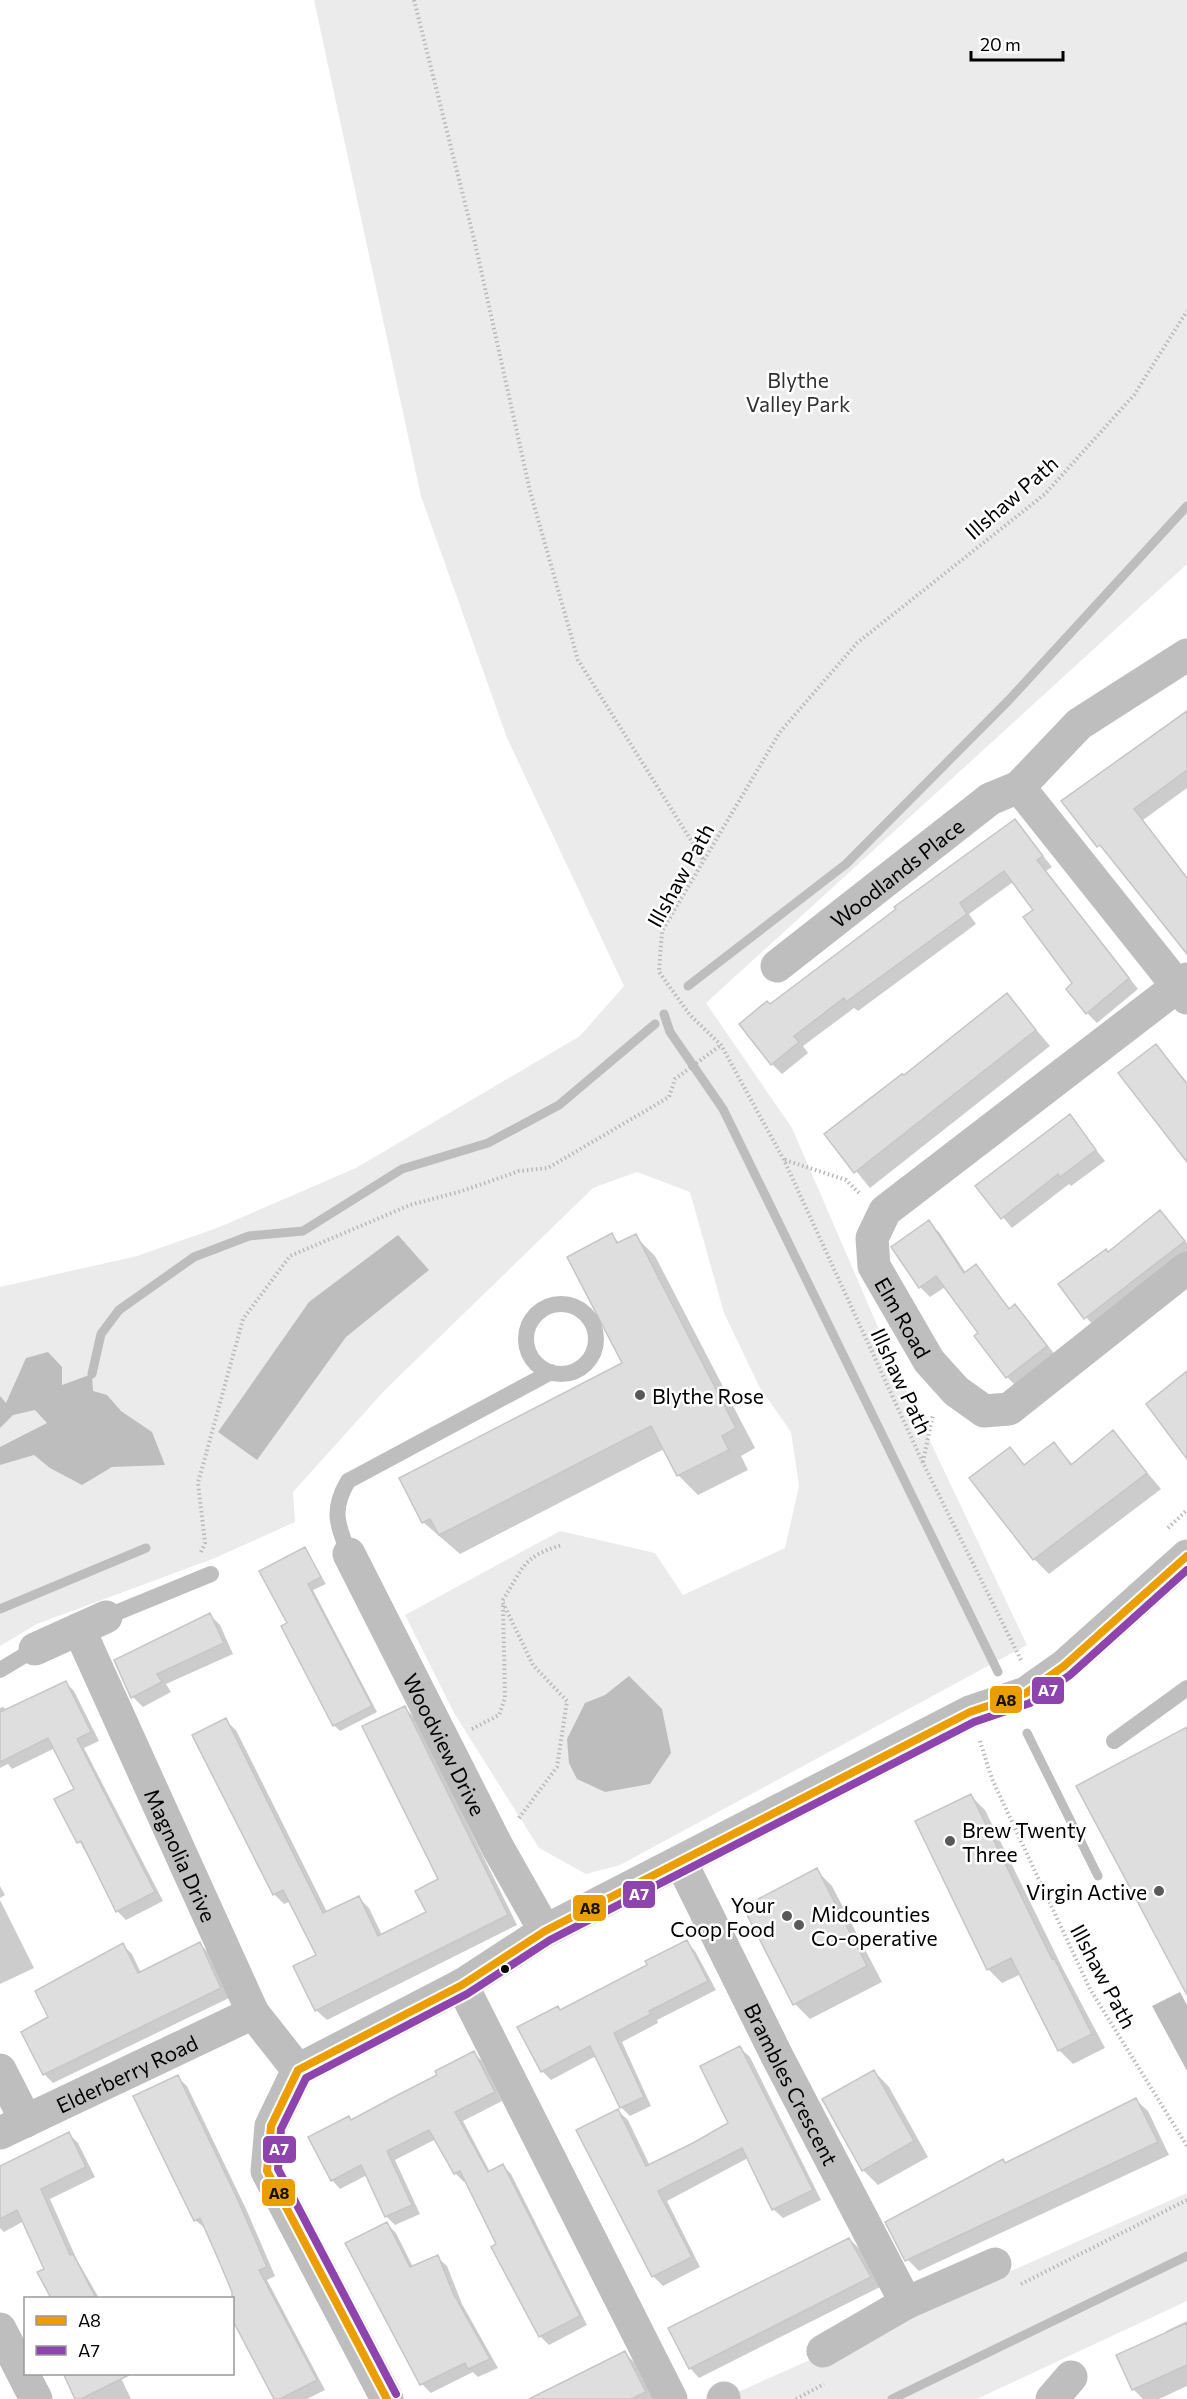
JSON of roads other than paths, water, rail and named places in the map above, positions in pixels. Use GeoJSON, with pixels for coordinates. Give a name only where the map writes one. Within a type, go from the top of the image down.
{"type":"FeatureCollection","features":[{"type":"Feature","properties":{"kind":"street","name":"Woodlands Place"},"geometry":{"type":"LineString","coordinates":[[777,966],[990,799],[1019,787],[1079,724],[1187,655]]}},
{"type":"Feature","properties":{"kind":"street"},"geometry":{"type":"LineString","coordinates":[[1019,787],[1184,988]]}},
{"type":"Feature","properties":{"kind":"street","name":"Elm Road"},"geometry":{"type":"LineString","coordinates":[[1184,988],[881,1215],[872,1238],[874,1266],[929,1361],[953,1388],[984,1411],[1009,1408],[1187,1268]]}},
{"type":"Feature","properties":{"kind":"street","name":"Woodview Drive"},"geometry":{"type":"LineString","coordinates":[[349,1554],[498,1848],[545,1931]]}},
{"type":"Feature","properties":{"kind":"street"},"geometry":{"type":"LineString","coordinates":[[387,2399],[267,2171],[271,2126],[298,2070],[462,1985],[545,1931],[970,1712],[1026,1693],[1064,1666],[1187,1556]]}},
{"type":"Feature","properties":{"kind":"street"},"geometry":{"type":"LineString","coordinates":[[35,1649],[92,1623]]}},
{"type":"Feature","properties":{"kind":"street","name":"Magnolia Drive"},"geometry":{"type":"LineString","coordinates":[[92,1623],[253,2013],[298,2070]]}},
{"type":"Feature","properties":{"kind":"street","name":"Brambles Crescent"},"geometry":{"type":"LineString","coordinates":[[681,1862],[778,2058],[906,2302]]}},
{"type":"Feature","properties":{"kind":"street"},"geometry":{"type":"LineString","coordinates":[[462,1985],[670,2399]]}},
{"type":"Feature","properties":{"kind":"street","name":"Elderberry Road"},"geometry":{"type":"LineString","coordinates":[[13,2127],[253,2013]]}},
{"type":"Feature","properties":{"kind":"street"},"geometry":{"type":"LineString","coordinates":[[0,2070],[13,2127]]}},
{"type":"Feature","properties":{"kind":"street"},"geometry":{"type":"LineString","coordinates":[[823,2351],[906,2302],[995,2264]]}},
{"type":"Feature","properties":{"kind":"street"},"geometry":{"type":"LineString","coordinates":[[0,2329],[35,2399]]}},
{"type":"Feature","properties":{"kind":"lane"},"geometry":{"type":"LineString","coordinates":[[349,1554],[338,1526],[336,1500],[348,1480],[551,1372],[562,1374],[583,1367],[596,1348],[594,1326],[589,1317],[580,1309],[568,1304],[545,1308],[529,1325],[527,1349],[533,1360],[551,1372]]}},
{"type":"Feature","properties":{"kind":"lane"},"geometry":{"type":"LineString","coordinates":[[92,1623],[211,1574]]}},
{"type":"Feature","properties":{"kind":"lane"},"geometry":{"type":"LineString","coordinates":[[0,1670],[35,1649]]}},
{"type":"Feature","properties":{"kind":"lane"},"geometry":{"type":"LineString","coordinates":[[1114,1741],[1187,1688]]}},
{"type":"Feature","properties":{"kind":"waterway"},"geometry":{"type":"LineString","coordinates":[[688,986],[846,864],[1008,701],[1187,506]]}},
{"type":"Feature","properties":{"kind":"waterway"},"geometry":{"type":"LineString","coordinates":[[664,1014],[670,1032],[723,1109],[998,1672]]}},
{"type":"Feature","properties":{"kind":"waterway"},"geometry":{"type":"LineString","coordinates":[[92,1374],[101,1334],[119,1310],[194,1257],[249,1236],[303,1231],[402,1169],[488,1143],[559,1105],[655,1024]]}},
{"type":"Feature","properties":{"kind":"waterway"},"geometry":{"type":"LineString","coordinates":[[0,1609],[146,1548]]}},
{"type":"Feature","properties":{"kind":"waterway"},"geometry":{"type":"LineString","coordinates":[[1027,1733],[1098,1876]]}},
{"type":"Feature","properties":{"kind":"waterway"},"geometry":{"type":"LineString","coordinates":[[892,2399],[1187,2256]]}},
{"type":"Feature","properties":{"kind":"place","name":"Blythe Rose"},"geometry":{"type":"Point","coordinates":[640,1395]}},
{"type":"Feature","properties":{"kind":"place","name":"Brew Twenty Three"},"geometry":{"type":"Point","coordinates":[950,1841]}},
{"type":"Feature","properties":{"kind":"place","name":"Virgin Active"},"geometry":{"type":"Point","coordinates":[1159,1891]}},
{"type":"Feature","properties":{"kind":"place","name":"Your Coop Food"},"geometry":{"type":"Point","coordinates":[787,1916]}},
{"type":"Feature","properties":{"kind":"place","name":"Midcounties Co-operative"},"geometry":{"type":"Point","coordinates":[799,1925]}},
{"type":"Feature","properties":{"kind":"park label","name":"Blythe Valley Park"},"geometry":{"type":"Point","coordinates":[798,391]}}]}
